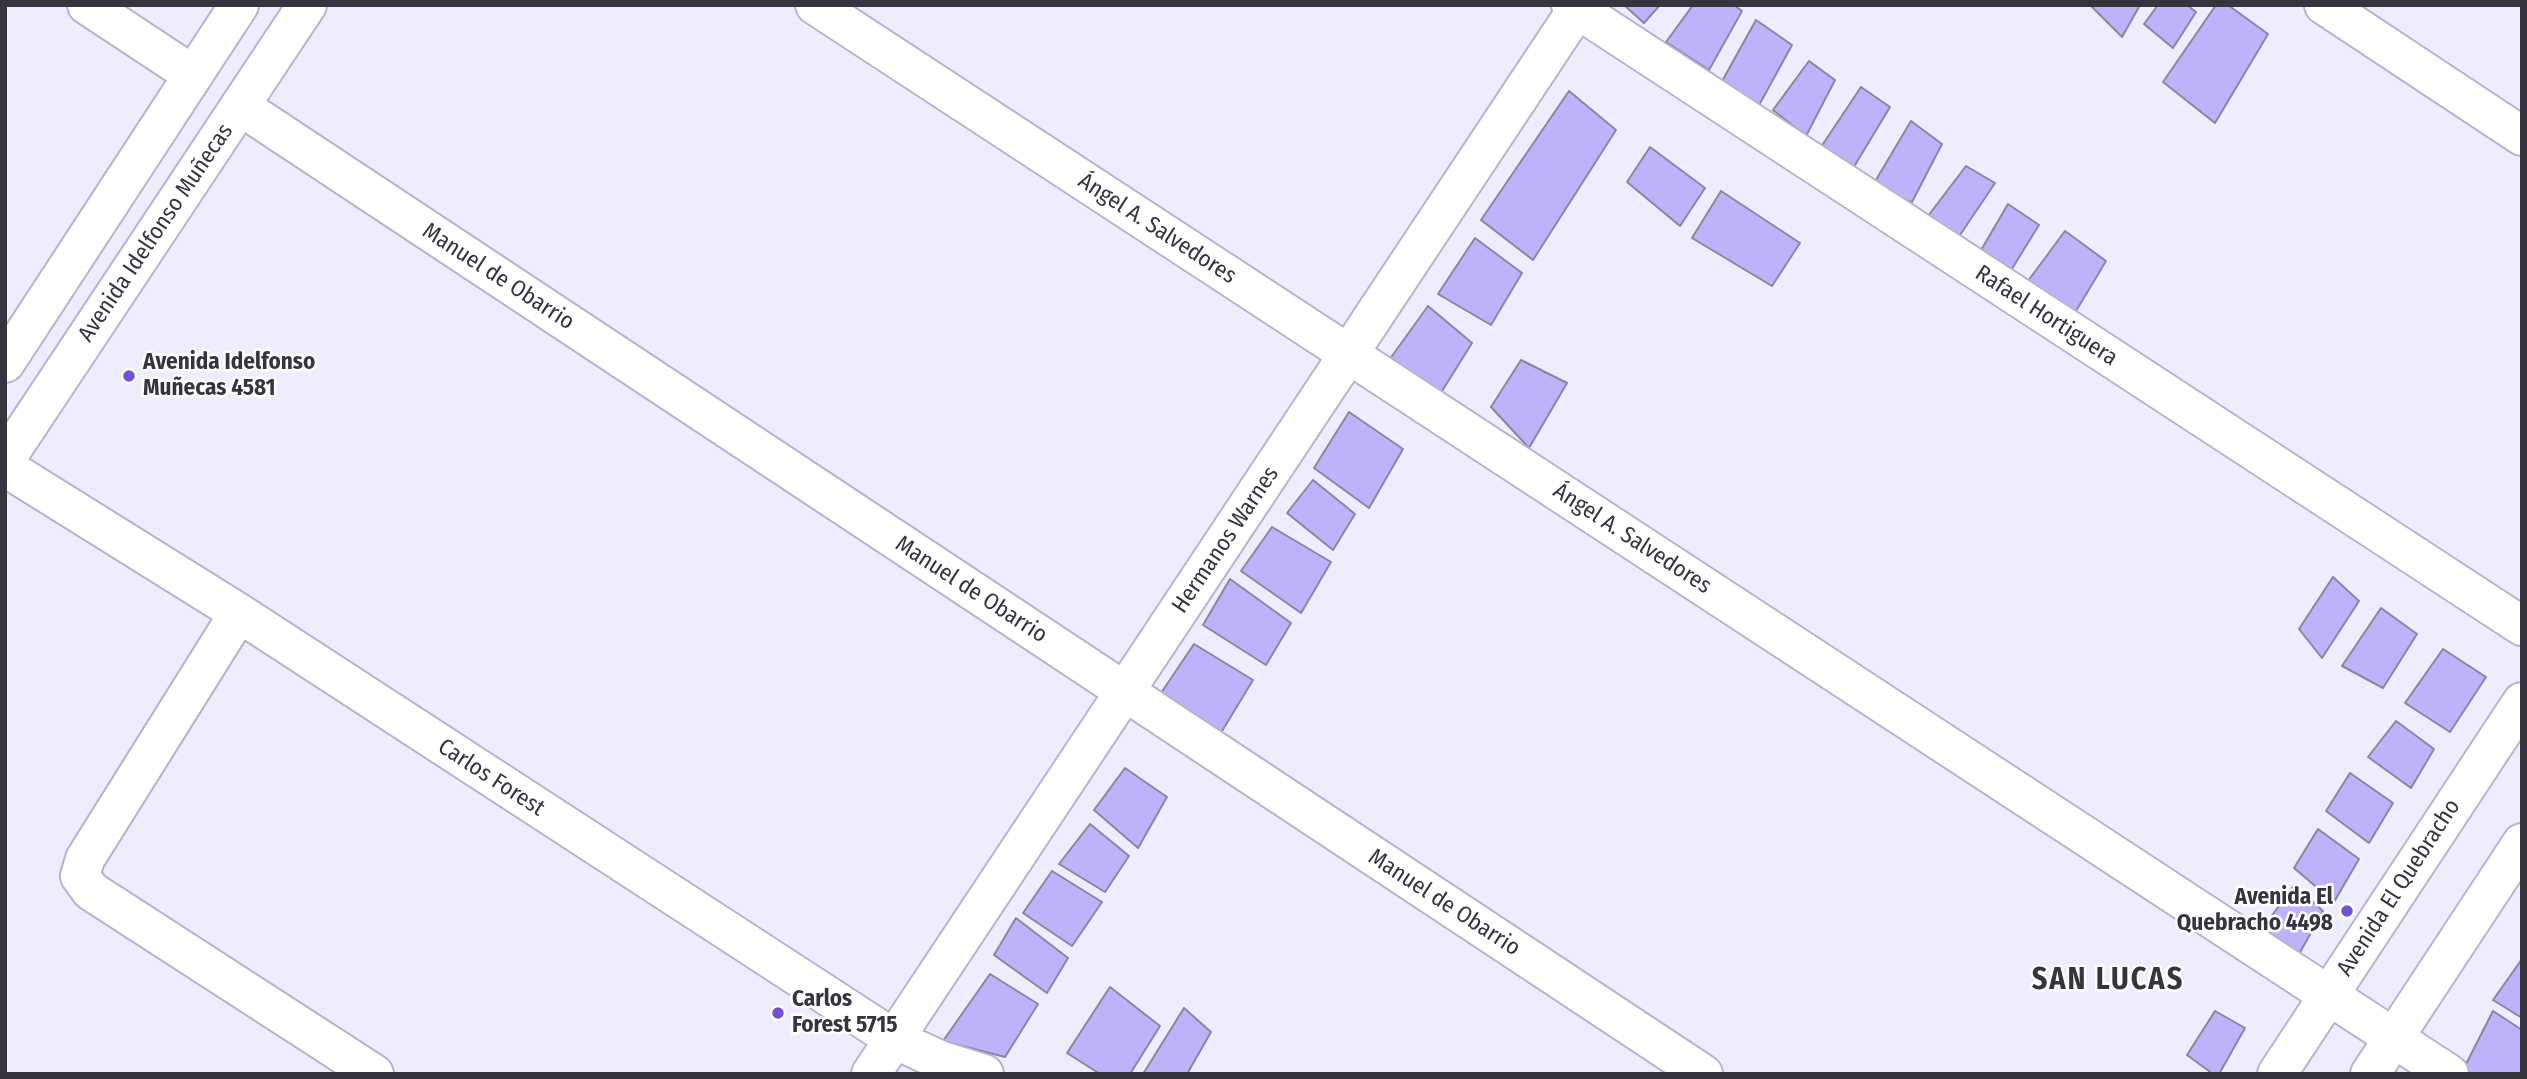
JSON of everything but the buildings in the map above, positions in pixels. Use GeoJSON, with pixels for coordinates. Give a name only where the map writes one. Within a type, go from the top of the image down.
{"type":"FeatureCollection","features":[{"type":"Feature","properties":{"kind":"street"},"geometry":{"type":"LineString","coordinates":[[87,5],[193,75]]}},
{"type":"Feature","properties":{"kind":"street"},"geometry":{"type":"LineString","coordinates":[[5,363],[239,5]]}},
{"type":"Feature","properties":{"kind":"street","name":"Avenida Idelfonso Muñecas"},"geometry":{"type":"LineString","coordinates":[[5,460],[307,5]]}},
{"type":"Feature","properties":{"kind":"street","name":"Ángel A. Salvedores"},"geometry":{"type":"LineString","coordinates":[[815,5],[2449,1074]]}},
{"type":"Feature","properties":{"kind":"street"},"geometry":{"type":"LineString","coordinates":[[2324,5],[2522,136]]}},
{"type":"Feature","properties":{"kind":"street","name":"Hermanos Warnes"},"geometry":{"type":"LineString","coordinates":[[871,1074],[1576,7]]}},
{"type":"Feature","properties":{"kind":"street","name":"Rafael Hortiguera"},"geometry":{"type":"LineString","coordinates":[[1576,7],[2522,626]]}},
{"type":"Feature","properties":{"kind":"street","name":"Manuel de Obarrio"},"geometry":{"type":"LineString","coordinates":[[240,106],[1703,1074]]}},
{"type":"Feature","properties":{"kind":"street","name":"Carlos Forest"},"geometry":{"type":"LineString","coordinates":[[5,467],[239,613],[894,1039],[942,1061],[984,1074]]}},
{"type":"Feature","properties":{"kind":"street"},"geometry":{"type":"LineString","coordinates":[[239,613],[85,859],[80,876],[91,891],[374,1074]]}},
{"type":"Feature","properties":{"kind":"street","name":"Avenida El Quebracho"},"geometry":{"type":"LineString","coordinates":[[2277,1074],[2522,702]]}},
{"type":"Feature","properties":{"kind":"street"},"geometry":{"type":"LineString","coordinates":[[2370,1074],[2522,843]]}},
{"type":"Feature","properties":{"kind":"place","name":"Avenida Idelfonso Muñecas 4581"},"geometry":{"type":"Point","coordinates":[129,376]}},
{"type":"Feature","properties":{"kind":"place","name":"Avenida El Quebracho 4498"},"geometry":{"type":"Point","coordinates":[2347,911]}},
{"type":"Feature","properties":{"kind":"place","name":"Carlos Forest 5715"},"geometry":{"type":"Point","coordinates":[778,1013]}},
{"type":"Feature","properties":{"kind":"district","name":"SAN LUCAS"},"geometry":{"type":"Point","coordinates":[2108,981]}}]}
